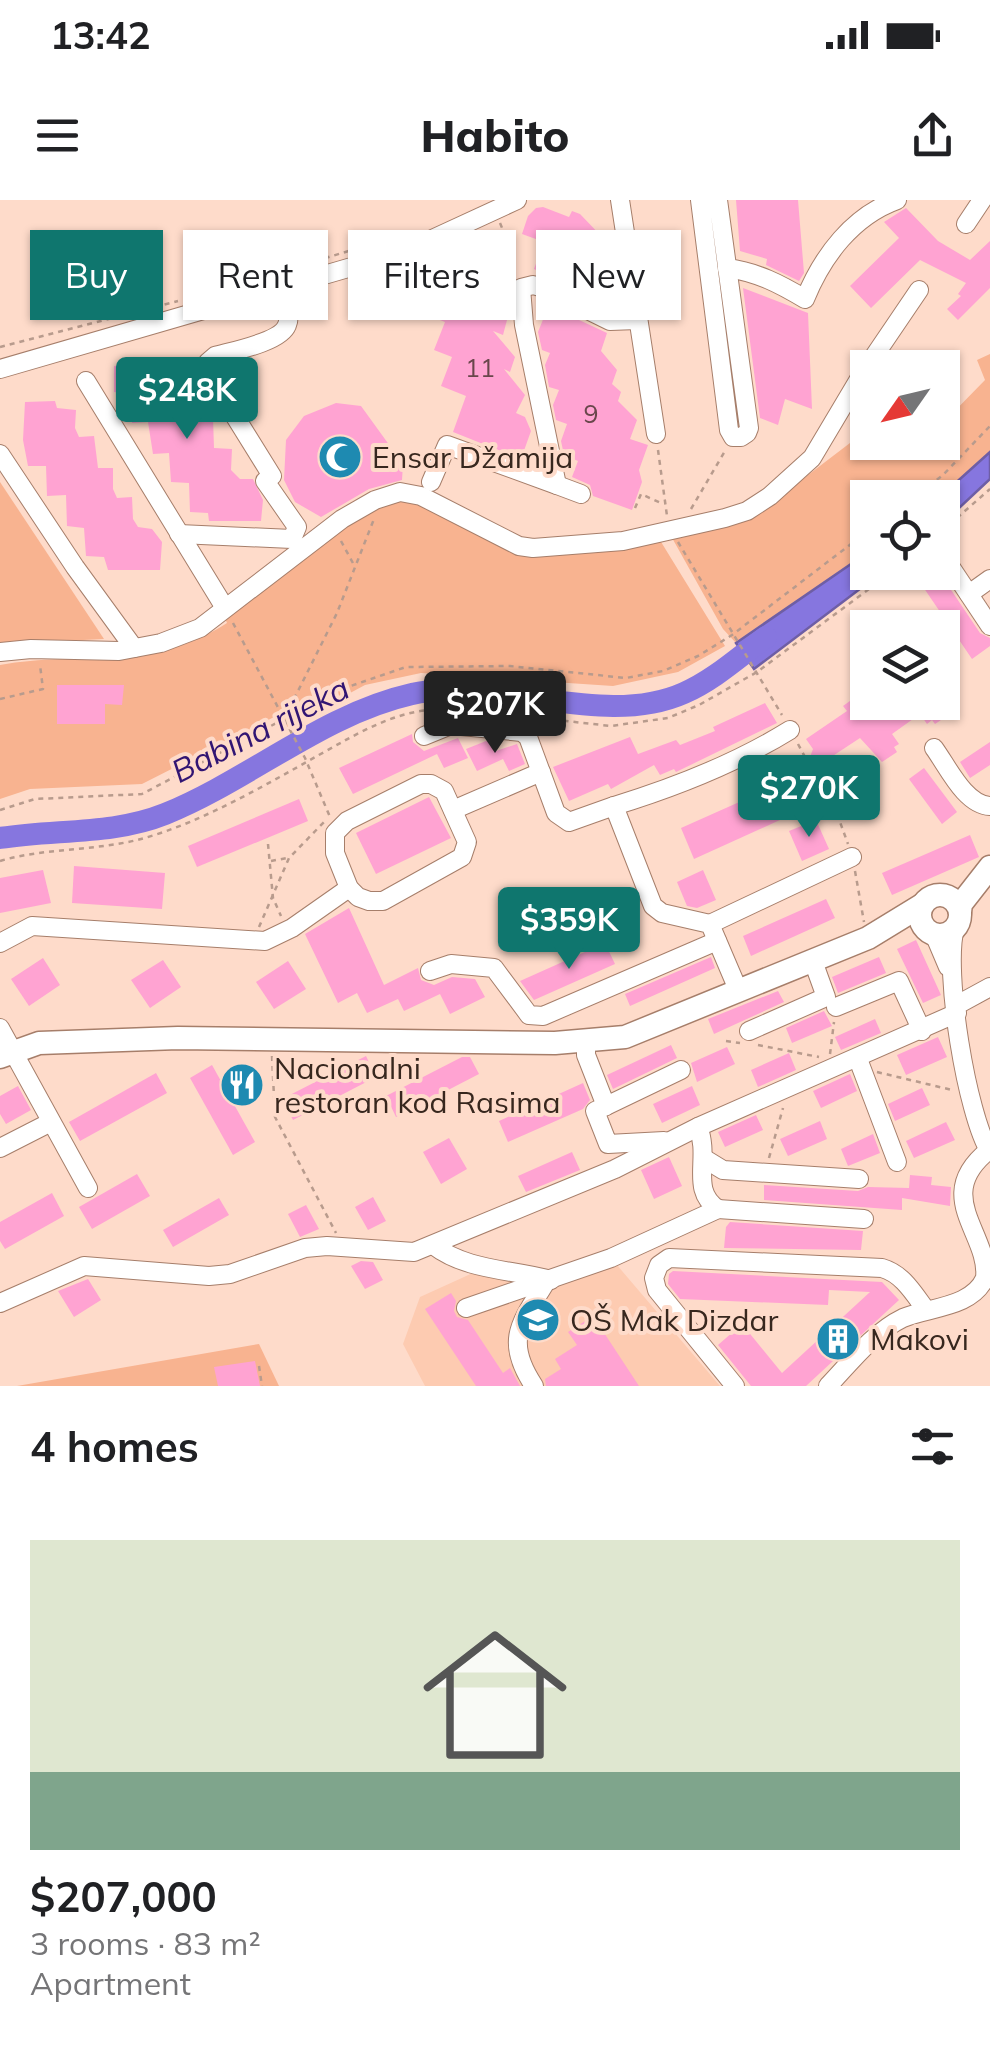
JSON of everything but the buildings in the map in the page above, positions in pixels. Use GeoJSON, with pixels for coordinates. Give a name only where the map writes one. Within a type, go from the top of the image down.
{"type":"FeatureCollection","features":[{"type":"Feature","properties":{"kind":"main road"},"geometry":{"type":"LineString","coordinates":[[6,1054],[39,1043],[178,1038],[433,1043],[586,1042],[626,1037],[874,935],[901,926],[944,920],[962,904],[986,871]]}},
{"type":"Feature","properties":{"kind":"main road"},"geometry":{"type":"LineString","coordinates":[[874,935],[922,905],[920,918],[944,920]]}},
{"type":"Feature","properties":{"kind":"street"},"geometry":{"type":"LineString","coordinates":[[328,267],[428,241],[517,200]]}},
{"type":"Feature","properties":{"kind":"street"},"geometry":{"type":"LineString","coordinates":[[620,200],[624,230]]}},
{"type":"Feature","properties":{"kind":"street"},"geometry":{"type":"LineString","coordinates":[[700,200],[729,430],[732,437],[741,438],[749,428],[718,200]]}},
{"type":"Feature","properties":{"kind":"street"},"geometry":{"type":"LineString","coordinates":[[727,268],[746,270],[774,281],[805,299],[813,279],[851,227],[865,214],[897,200]]}},
{"type":"Feature","properties":{"kind":"street"},"geometry":{"type":"LineString","coordinates":[[966,224],[982,200]]}},
{"type":"Feature","properties":{"kind":"street"},"geometry":{"type":"LineString","coordinates":[[536,286],[521,288],[524,326],[556,484]]}},
{"type":"Feature","properties":{"kind":"street"},"geometry":{"type":"LineString","coordinates":[[0,652],[119,651],[161,643],[200,628],[342,519],[375,500],[400,492],[421,496],[519,546],[622,541],[747,511],[804,468],[920,290]]}},
{"type":"Feature","properties":{"kind":"street"},"geometry":{"type":"LineString","coordinates":[[0,368],[183,310]]}},
{"type":"Feature","properties":{"kind":"street"},"geometry":{"type":"LineString","coordinates":[[180,534],[292,539],[296,533],[296,527],[264,481],[272,476],[208,373],[208,362],[216,356],[277,338],[286,330],[289,320]]}},
{"type":"Feature","properties":{"kind":"street"},"geometry":{"type":"LineString","coordinates":[[606,320],[638,320],[656,434]]}},
{"type":"Feature","properties":{"kind":"street"},"geometry":{"type":"LineString","coordinates":[[86,381],[225,608]]}},
{"type":"Feature","properties":{"kind":"street"},"geometry":{"type":"LineString","coordinates":[[431,482],[446,445],[581,494]]}},
{"type":"Feature","properties":{"kind":"street"},"geometry":{"type":"LineString","coordinates":[[0,454],[74,567],[134,648]]}},
{"type":"Feature","properties":{"kind":"street"},"geometry":{"type":"LineString","coordinates":[[969,594],[990,580]]}},
{"type":"Feature","properties":{"kind":"street"},"geometry":{"type":"LineString","coordinates":[[960,581],[990,626]]}},
{"type":"Feature","properties":{"kind":"street"},"geometry":{"type":"LineString","coordinates":[[424,736],[450,725],[522,732],[528,736],[556,813],[569,822],[712,772],[752,754],[790,730]]}},
{"type":"Feature","properties":{"kind":"street"},"geometry":{"type":"LineString","coordinates":[[934,748],[970,798],[978,806],[990,806]]}},
{"type":"Feature","properties":{"kind":"street"},"geometry":{"type":"LineString","coordinates":[[453,810],[541,772]]}},
{"type":"Feature","properties":{"kind":"street"},"geometry":{"type":"LineString","coordinates":[[422,784],[444,791],[453,810],[466,842],[462,858],[456,863],[382,900],[358,897],[349,888],[333,844],[335,832],[347,821],[422,784]]}},
{"type":"Feature","properties":{"kind":"street"},"geometry":{"type":"LineString","coordinates":[[614,806],[654,906],[662,913],[714,932],[739,992]]}},
{"type":"Feature","properties":{"kind":"street"},"geometry":{"type":"LineString","coordinates":[[430,972],[451,964],[494,968],[529,1014],[544,1016],[714,932],[852,857]]}},
{"type":"Feature","properties":{"kind":"street"},"geometry":{"type":"LineString","coordinates":[[0,944],[32,926],[265,941],[287,931],[349,888]]}},
{"type":"Feature","properties":{"kind":"street"},"geometry":{"type":"LineString","coordinates":[[828,1386],[889,1326],[957,1302],[979,1288],[985,1279],[986,1256],[966,1188],[972,1165],[989,1151],[980,1136],[970,1093],[944,920]]}},
{"type":"Feature","properties":{"kind":"street"},"geometry":{"type":"LineString","coordinates":[[749,1031],[826,997],[814,962]]}},
{"type":"Feature","properties":{"kind":"street"},"geometry":{"type":"LineString","coordinates":[[836,1007],[898,981],[922,1031]]}},
{"type":"Feature","properties":{"kind":"street"},"geometry":{"type":"LineString","coordinates":[[0,1303],[84,1266],[209,1276],[230,1274],[306,1248],[400,1253],[433,1246],[615,1168],[698,1127],[860,1063],[922,1031],[990,986]]}},
{"type":"Feature","properties":{"kind":"street"},"geometry":{"type":"LineString","coordinates":[[0,1028],[6,1054],[88,1188]]}},
{"type":"Feature","properties":{"kind":"street"},"geometry":{"type":"LineString","coordinates":[[586,1042],[586,1056],[606,1106]]}},
{"type":"Feature","properties":{"kind":"street"},"geometry":{"type":"LineString","coordinates":[[860,1063],[898,1162]]}},
{"type":"Feature","properties":{"kind":"street"},"geometry":{"type":"LineString","coordinates":[[671,1141],[608,1144],[595,1111],[681,1070]]}},
{"type":"Feature","properties":{"kind":"street"},"geometry":{"type":"LineString","coordinates":[[0,1148],[50,1122]]}},
{"type":"Feature","properties":{"kind":"street"},"geometry":{"type":"LineString","coordinates":[[698,1127],[704,1143],[702,1190],[708,1202],[718,1209]]}},
{"type":"Feature","properties":{"kind":"street"},"geometry":{"type":"LineString","coordinates":[[705,1159],[722,1170],[860,1179]]}},
{"type":"Feature","properties":{"kind":"street"},"geometry":{"type":"LineString","coordinates":[[466,1308],[549,1281],[718,1209],[864,1219]]}},
{"type":"Feature","properties":{"kind":"street"},"geometry":{"type":"LineString","coordinates":[[433,1246],[470,1264],[549,1281]]}},
{"type":"Feature","properties":{"kind":"street"},"geometry":{"type":"LineString","coordinates":[[736,1386],[657,1290],[655,1271],[669,1258],[882,1268],[905,1282],[926,1310]]}},
{"type":"Feature","properties":{"kind":"street"},"geometry":{"type":"LineString","coordinates":[[534,1386],[520,1364],[517,1339],[523,1318],[549,1281]]}},
{"type":"Feature","properties":{"kind":"path"},"geometry":{"type":"LineString","coordinates":[[500,222],[503,230]]}},
{"type":"Feature","properties":{"kind":"path"},"geometry":{"type":"LineString","coordinates":[[0,347],[183,300]]}},
{"type":"Feature","properties":{"kind":"path"},"geometry":{"type":"LineString","coordinates":[[935,480],[990,426]]}},
{"type":"Feature","properties":{"kind":"path"},"geometry":{"type":"LineString","coordinates":[[656,434],[665,505],[675,528]]}},
{"type":"Feature","properties":{"kind":"path"},"geometry":{"type":"LineString","coordinates":[[675,528],[732,437]]}},
{"type":"Feature","properties":{"kind":"path"},"geometry":{"type":"LineString","coordinates":[[960,516],[990,490]]}},
{"type":"Feature","properties":{"kind":"path"},"geometry":{"type":"LineString","coordinates":[[635,508],[640,494],[665,505]]}},
{"type":"Feature","properties":{"kind":"path"},"geometry":{"type":"LineString","coordinates":[[284,718],[337,612],[376,514]]}},
{"type":"Feature","properties":{"kind":"path"},"geometry":{"type":"LineString","coordinates":[[338,537],[355,566]]}},
{"type":"Feature","properties":{"kind":"path"},"geometry":{"type":"LineString","coordinates":[[1,809],[35,799],[142,794],[339,690],[406,667],[510,666],[626,678],[663,671],[698,656],[732,634],[850,546]]}},
{"type":"Feature","properties":{"kind":"path"},"geometry":{"type":"LineString","coordinates":[[688,558],[840,822],[874,935]]}},
{"type":"Feature","properties":{"kind":"path"},"geometry":{"type":"LineString","coordinates":[[225,608],[306,758],[329,816],[289,858],[250,941]]}},
{"type":"Feature","properties":{"kind":"path"},"geometry":{"type":"LineString","coordinates":[[0,700],[43,689],[38,650]]}},
{"type":"Feature","properties":{"kind":"path"},"geometry":{"type":"LineString","coordinates":[[268,844],[273,898],[287,931]]}},
{"type":"Feature","properties":{"kind":"path"},"geometry":{"type":"LineString","coordinates":[[270,861],[289,858]]}},
{"type":"Feature","properties":{"kind":"path"},"geometry":{"type":"LineString","coordinates":[[726,1041],[830,1060],[836,1007]]}},
{"type":"Feature","properties":{"kind":"path"},"geometry":{"type":"LineString","coordinates":[[274,1040],[271,1078],[275,1117],[344,1248]]}},
{"type":"Feature","properties":{"kind":"path"},"geometry":{"type":"LineString","coordinates":[[860,1063],[932,1088],[970,1093]]}},
{"type":"Feature","properties":{"kind":"path"},"geometry":{"type":"LineString","coordinates":[[762,1173],[779,1132],[783,1091]]}},
{"type":"Feature","properties":{"kind":"path"},"geometry":{"type":"LineString","coordinates":[[259,1366],[262,1386]]}},
{"type":"Feature","properties":{"kind":"shaded area"},"geometry":{"type":"Polygon","coordinates":[[[990,354],[990,452],[959,480],[850,480],[850,565],[736,643],[723,629],[671,536],[778,498],[850,443],[850,460],[960,460],[960,406],[985,380],[977,360],[990,354]]]}},
{"type":"Feature","properties":{"kind":"shaded area"},"geometry":{"type":"Polygon","coordinates":[[[990,452],[990,479],[960,507],[959,480],[990,452]]]}},
{"type":"Feature","properties":{"kind":"shaded area"},"geometry":{"type":"Polygon","coordinates":[[[0,482],[104,639],[0,644],[0,482]]]}},
{"type":"Feature","properties":{"kind":"shaded area"},"geometry":{"type":"Polygon","coordinates":[[[415,498],[520,551],[658,537],[725,646],[678,672],[613,686],[421,673],[365,685],[285,728],[276,716],[142,784],[30,789],[0,799],[0,665],[143,654],[199,639],[227,623],[224,616],[332,529],[376,505],[415,498]]]}},
{"type":"Feature","properties":{"kind":"shaded area"},"geometry":{"type":"Polygon","coordinates":[[[850,565],[850,590],[859,590],[754,669],[736,643],[850,565]]]}},
{"type":"Feature","properties":{"kind":"shaded area","name":"OŠ Mak Dizdar"},"geometry":{"type":"Polygon","coordinates":[[[611,1258],[720,1386],[425,1386],[403,1344],[420,1297],[486,1267],[552,1280],[611,1258]]]}},
{"type":"Feature","properties":{"kind":"shaded area"},"geometry":{"type":"Polygon","coordinates":[[[259,1344],[279,1386],[17,1386],[259,1344]]]}},
{"type":"Feature","properties":{"kind":"waterway","name":"Babina rijeka"},"geometry":{"type":"LineString","coordinates":[[0,838],[145,821],[227,784],[348,716],[412,694],[454,691],[615,706],[662,701],[706,681],[766,637]]}},
{"type":"Feature","properties":{"kind":"place","name":"Ensar Džamija"},"geometry":{"type":"Point","coordinates":[340,457]}},
{"type":"Feature","properties":{"kind":"place","name":"Nacionalni restoran kod Rasima"},"geometry":{"type":"Point","coordinates":[242,1085]}},
{"type":"Feature","properties":{"kind":"place","name":"OŠ Mak Dizdar"},"geometry":{"type":"Point","coordinates":[538,1320]}},
{"type":"Feature","properties":{"kind":"place","name":"Makovi"},"geometry":{"type":"Point","coordinates":[838,1339]}}]}
